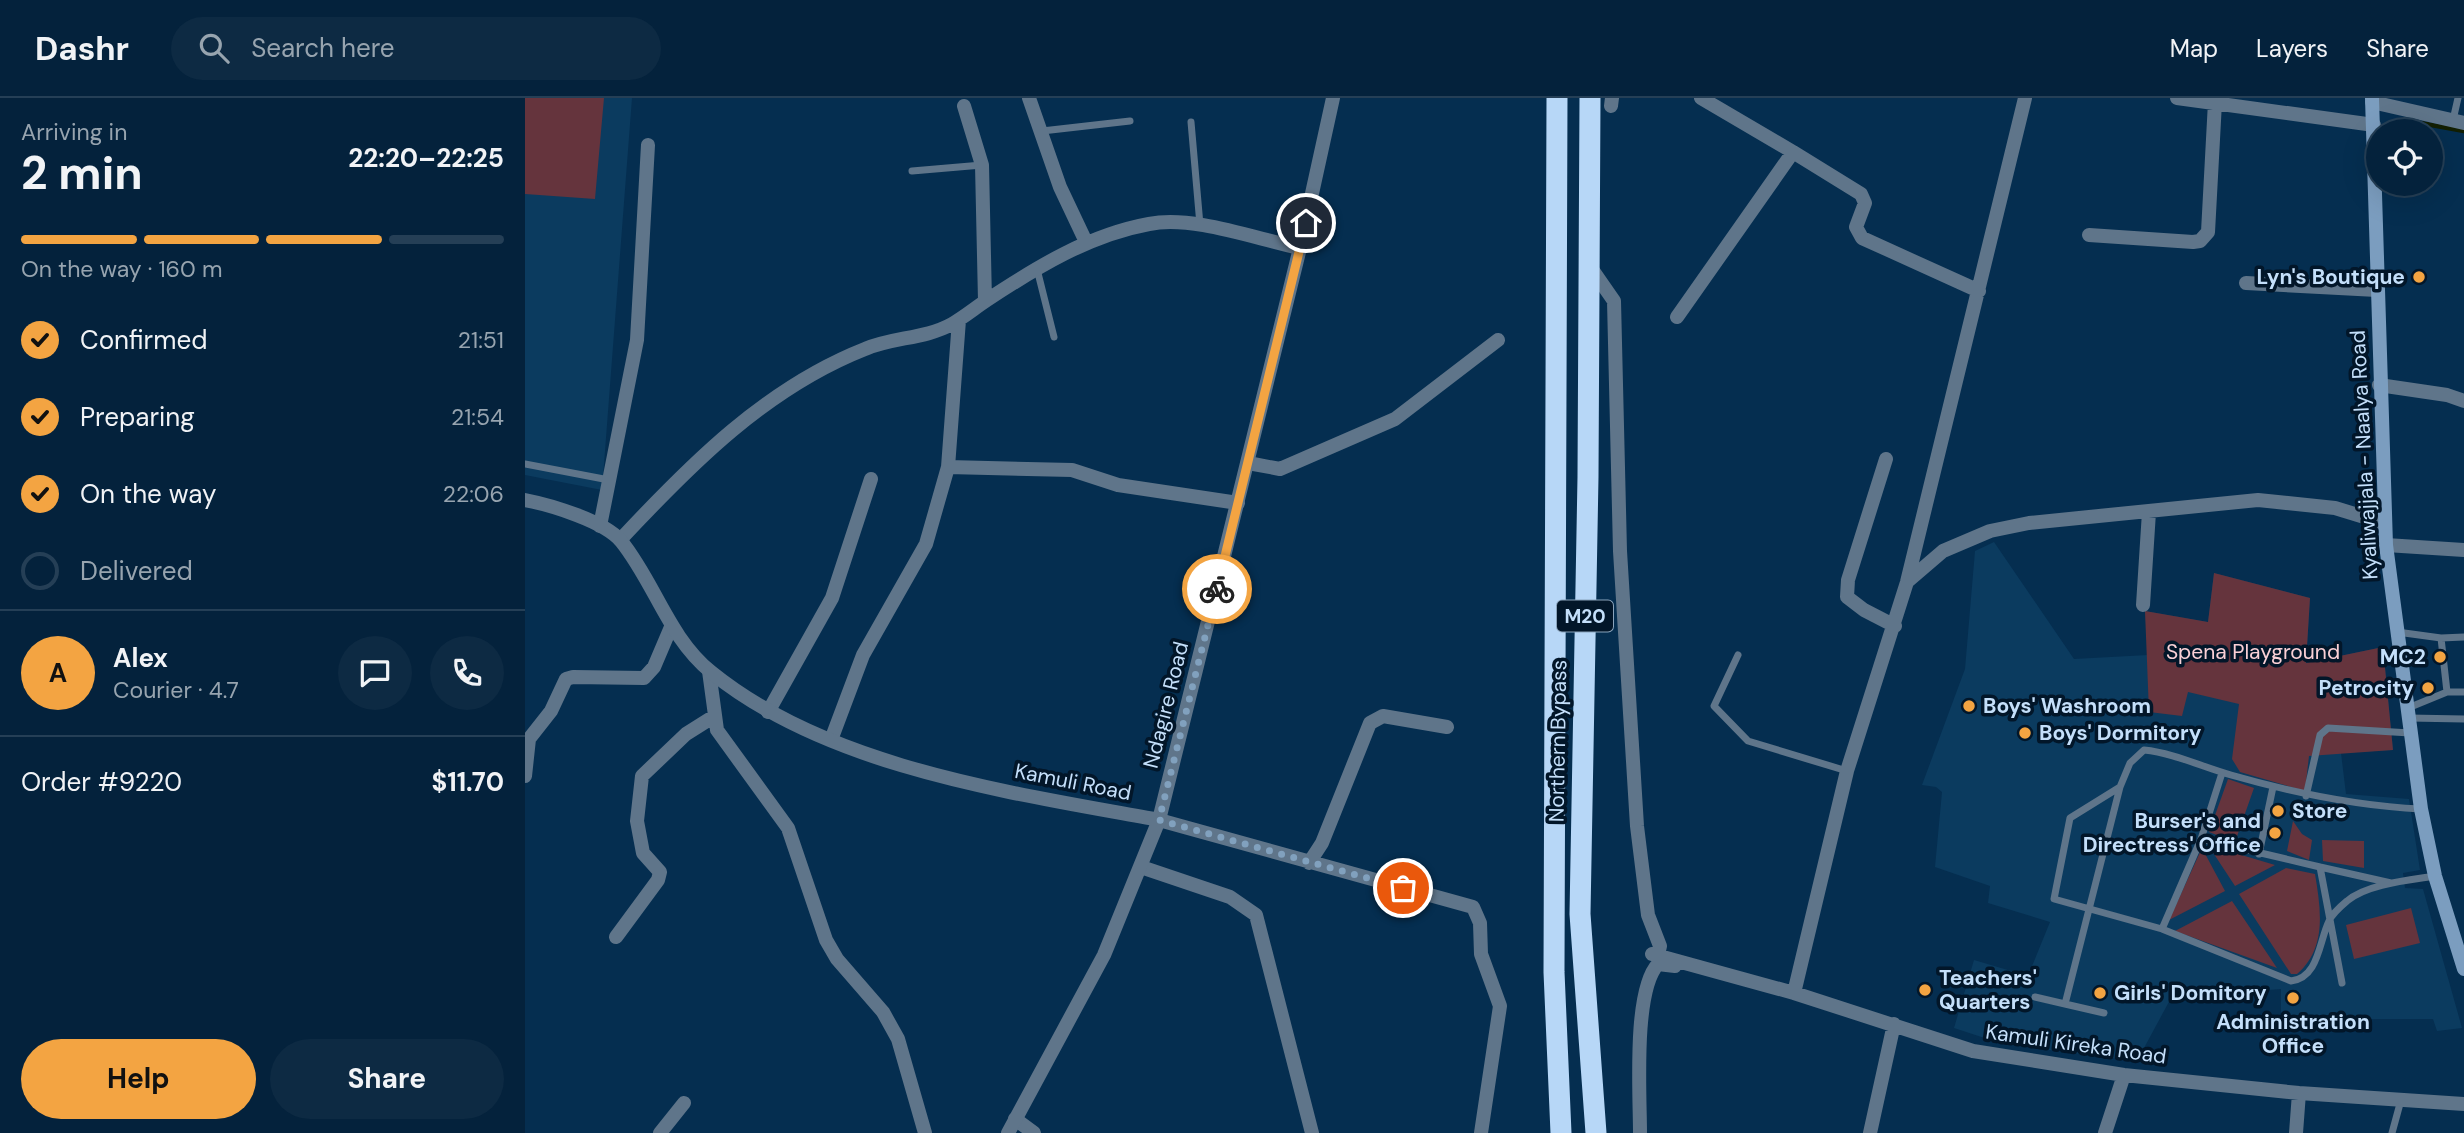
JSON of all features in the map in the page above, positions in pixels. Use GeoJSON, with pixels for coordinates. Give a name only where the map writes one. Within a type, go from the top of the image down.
{"type":"FeatureCollection","features":[{"type":"Feature","properties":{"kind":"highway","name":"Northern Bypass"},"geometry":{"type":"LineString","coordinates":[[1557,98],[1554,972],[1561,1133]]}},
{"type":"Feature","properties":{"kind":"highway","name":"Northern Bypass"},"geometry":{"type":"LineString","coordinates":[[1590,98],[1587,263],[1588,477],[1580,914],[1596,1133]]}},
{"type":"Feature","properties":{"kind":"main road","name":"Kyaliwajjala - Naalya Road"},"geometry":{"type":"LineString","coordinates":[[2372,100],[2374,119]]}},
{"type":"Feature","properties":{"kind":"main road","name":"Kyaliwajjala - Naalya Road"},"geometry":{"type":"LineString","coordinates":[[2375,196],[2386,545],[2421,809],[2435,876],[2460,942],[2464,969]]}},
{"type":"Feature","properties":{"kind":"street"},"geometry":{"type":"LineString","coordinates":[[1029,98],[1060,187],[1086,242]]}},
{"type":"Feature","properties":{"kind":"street","name":"Ndagire Road"},"geometry":{"type":"LineString","coordinates":[[1008,1133],[1104,955],[1159,820],[1300,248],[1333,98]]}},
{"type":"Feature","properties":{"kind":"street"},"geometry":{"type":"LineString","coordinates":[[1701,98],[1861,194],[1865,204],[1856,227],[1862,238],[1979,291]]}},
{"type":"Feature","properties":{"kind":"street"},"geometry":{"type":"LineString","coordinates":[[1794,993],[1847,771],[1907,582],[1917,528],[1979,291],[2025,98]]}},
{"type":"Feature","properties":{"kind":"street"},"geometry":{"type":"LineString","coordinates":[[2176,98],[2366,124]]}},
{"type":"Feature","properties":{"kind":"street"},"geometry":{"type":"LineString","coordinates":[[2372,100],[2459,122]]}},
{"type":"Feature","properties":{"kind":"street"},"geometry":{"type":"LineString","coordinates":[[2089,235],[2193,242],[2204,238],[2208,232],[2215,103]]}},
{"type":"Feature","properties":{"kind":"street"},"geometry":{"type":"LineString","coordinates":[[964,106],[982,164],[985,301]]}},
{"type":"Feature","properties":{"kind":"street"},"geometry":{"type":"LineString","coordinates":[[600,526],[637,340],[647,145]]}},
{"type":"Feature","properties":{"kind":"street"},"geometry":{"type":"LineString","coordinates":[[1677,317],[1793,152]]}},
{"type":"Feature","properties":{"kind":"street"},"geometry":{"type":"LineString","coordinates":[[620,540],[702,455],[753,412],[866,348],[936,332],[1086,242],[1151,223],[1201,226],[1300,248]]}},
{"type":"Feature","properties":{"kind":"street","name":"Kamuli Kireka Road"},"geometry":{"type":"LineString","coordinates":[[1587,263],[1614,301],[1620,551],[1637,826],[1647,915],[1660,946],[1655,955],[1794,993],[1973,1051],[2124,1075],[2299,1093],[2464,1104]]}},
{"type":"Feature","properties":{"kind":"street"},"geometry":{"type":"LineString","coordinates":[[2246,283],[2377,290]]}},
{"type":"Feature","properties":{"kind":"street"},"geometry":{"type":"LineString","coordinates":[[831,740],[863,655],[926,544],[949,467],[959,320]]}},
{"type":"Feature","properties":{"kind":"street"},"geometry":{"type":"LineString","coordinates":[[1248,463],[1280,468],[1395,419],[1498,340]]}},
{"type":"Feature","properties":{"kind":"street"},"geometry":{"type":"LineString","coordinates":[[2379,385],[2447,395],[2464,401]]}},
{"type":"Feature","properties":{"kind":"street"},"geometry":{"type":"LineString","coordinates":[[1885,459],[1848,580],[1847,597],[1864,610],[1895,626]]}},
{"type":"Feature","properties":{"kind":"street"},"geometry":{"type":"LineString","coordinates":[[949,467],[1072,470],[1118,485],[1238,503]]}},
{"type":"Feature","properties":{"kind":"street"},"geometry":{"type":"LineString","coordinates":[[768,712],[832,598],[871,480]]}},
{"type":"Feature","properties":{"kind":"street","name":"Kamuli Road"},"geometry":{"type":"LineString","coordinates":[[525,500],[600,526],[620,540],[671,627],[709,671],[768,712],[831,740],[943,776],[1007,792],[1159,820],[1473,907],[1480,923],[1481,954],[1500,1006],[1481,1133]]}},
{"type":"Feature","properties":{"kind":"street"},"geometry":{"type":"LineString","coordinates":[[1907,582],[1943,551],[1990,531],[2029,523],[2269,500],[2335,508],[2384,523]]}},
{"type":"Feature","properties":{"kind":"street"},"geometry":{"type":"LineString","coordinates":[[2143,605],[2149,512]]}},
{"type":"Feature","properties":{"kind":"street"},"geometry":{"type":"LineString","coordinates":[[2386,545],[2464,550]]}},
{"type":"Feature","properties":{"kind":"street"},"geometry":{"type":"LineString","coordinates":[[525,776],[529,739],[551,711],[566,679],[643,678],[654,667],[671,627]]}},
{"type":"Feature","properties":{"kind":"street"},"geometry":{"type":"LineString","coordinates":[[709,671],[713,717],[725,745],[788,828],[826,940],[837,959],[883,1012],[898,1039],[925,1133]]}},
{"type":"Feature","properties":{"kind":"street"},"geometry":{"type":"LineString","coordinates":[[1309,863],[1322,843],[1370,723],[1383,716],[1447,727]]}},
{"type":"Feature","properties":{"kind":"street"},"geometry":{"type":"LineString","coordinates":[[615,937],[658,880],[660,872],[643,853],[637,821],[642,776],[686,734],[713,717]]}},
{"type":"Feature","properties":{"kind":"street"},"geometry":{"type":"LineString","coordinates":[[1141,867],[1230,897],[1256,915],[1312,1133]]}},
{"type":"Feature","properties":{"kind":"street"},"geometry":{"type":"LineString","coordinates":[[1640,1133],[1640,1050],[1646,984],[1658,964],[1665,963],[1694,972],[1696,966]]}},
{"type":"Feature","properties":{"kind":"street"},"geometry":{"type":"LineString","coordinates":[[1870,1133],[1894,1024]]}},
{"type":"Feature","properties":{"kind":"street"},"geometry":{"type":"LineString","coordinates":[[2105,1133],[2124,1075]]}},
{"type":"Feature","properties":{"kind":"street"},"geometry":{"type":"LineString","coordinates":[[2296,1133],[2299,1093]]}},
{"type":"Feature","properties":{"kind":"street"},"geometry":{"type":"LineString","coordinates":[[660,1133],[684,1103]]}},
{"type":"Feature","properties":{"kind":"street"},"geometry":{"type":"LineString","coordinates":[[1016,1119],[1034,1133]]}},
{"type":"Feature","properties":{"kind":"lane"},"geometry":{"type":"LineString","coordinates":[[2458,98],[2459,122]]}},
{"type":"Feature","properties":{"kind":"lane"},"geometry":{"type":"LineString","coordinates":[[1042,131],[1131,121]]}},
{"type":"Feature","properties":{"kind":"lane"},"geometry":{"type":"LineString","coordinates":[[1191,122],[1201,226]]}},
{"type":"Feature","properties":{"kind":"lane"},"geometry":{"type":"LineString","coordinates":[[912,171],[982,164]]}},
{"type":"Feature","properties":{"kind":"lane"},"geometry":{"type":"LineString","coordinates":[[1037,270],[1054,337]]}},
{"type":"Feature","properties":{"kind":"lane"},"geometry":{"type":"LineString","coordinates":[[525,464],[609,480]]}},
{"type":"Feature","properties":{"kind":"lane"},"geometry":{"type":"LineString","coordinates":[[2397,632],[2441,638],[2464,637]]}},
{"type":"Feature","properties":{"kind":"lane"},"geometry":{"type":"LineString","coordinates":[[2441,638],[2447,692]]}},
{"type":"Feature","properties":{"kind":"lane"},"geometry":{"type":"LineString","coordinates":[[1738,655],[1713,706],[1748,741],[1847,771]]}},
{"type":"Feature","properties":{"kind":"lane"},"geometry":{"type":"LineString","coordinates":[[2408,713],[2447,692],[2464,692]]}},
{"type":"Feature","properties":{"kind":"lane"},"geometry":{"type":"LineString","coordinates":[[2408,713],[2464,719]]}},
{"type":"Feature","properties":{"kind":"lane"},"geometry":{"type":"LineString","coordinates":[[2306,796],[2320,736],[2328,728],[2410,733]]}},
{"type":"Feature","properties":{"kind":"lane"},"geometry":{"type":"LineString","coordinates":[[2065,1004],[2120,787],[2130,763],[2144,750],[2161,751],[2222,773],[2306,796],[2421,809]]}},
{"type":"Feature","properties":{"kind":"lane"},"geometry":{"type":"LineString","coordinates":[[2162,929],[2201,839],[2222,773]]}},
{"type":"Feature","properties":{"kind":"lane"},"geometry":{"type":"LineString","coordinates":[[2120,787],[2070,818],[2054,900],[2162,929],[2291,981],[2308,973],[2320,950],[2330,919],[2350,899],[2392,883],[2435,876]]}},
{"type":"Feature","properties":{"kind":"lane"},"geometry":{"type":"LineString","coordinates":[[2259,854],[2273,787]]}},
{"type":"Feature","properties":{"kind":"lane"},"geometry":{"type":"LineString","coordinates":[[2201,839],[2392,883]]}},
{"type":"Feature","properties":{"kind":"lane"},"geometry":{"type":"LineString","coordinates":[[2320,867],[2342,983]]}},
{"type":"Feature","properties":{"kind":"lane"},"geometry":{"type":"LineString","coordinates":[[2035,997],[2104,1013]]}},
{"type":"Feature","properties":{"kind":"lane"},"geometry":{"type":"LineString","coordinates":[[2392,1133],[2401,1100]]}},
{"type":"Feature","properties":{"kind":"shaded area"},"geometry":{"type":"Polygon","coordinates":[[[525,98],[632,98],[602,490],[525,475],[525,98]]]}},
{"type":"Feature","properties":{"kind":"shaded area"},"geometry":{"type":"Polygon","coordinates":[[[1994,542],[2074,659],[2148,655],[2145,611],[2208,622],[2214,573],[2310,598],[2306,663],[2383,647],[2393,750],[2341,753],[2346,794],[2409,799],[2420,870],[2403,873],[2405,888],[2423,889],[2462,1028],[2437,1031],[2433,1019],[2281,1019],[2281,989],[2228,993],[2178,985],[2137,1061],[2003,1044],[1954,1028],[1974,960],[2028,976],[2050,922],[1988,903],[1990,886],[1935,867],[1942,792],[1936,787],[1922,785],[1965,669],[1975,551],[1994,542]]]}},
{"type":"Feature","properties":{"kind":"green space"},"geometry":{"type":"Polygon","coordinates":[[[525,98],[604,98],[595,199],[525,194],[525,98]]]}},
{"type":"Feature","properties":{"kind":"green space","name":"Spena Playground"},"geometry":{"type":"Polygon","coordinates":[[[2214,573],[2310,598],[2306,663],[2383,647],[2393,750],[2309,756],[2305,791],[2240,772],[2232,759],[2239,704],[2188,692],[2182,716],[2149,712],[2145,611],[2208,622],[2214,573]]]}},
{"type":"Feature","properties":{"kind":"green space"},"geometry":{"type":"Polygon","coordinates":[[[2228,779],[2254,788],[2235,842],[2209,832],[2228,779]]]}},
{"type":"Feature","properties":{"kind":"green space"},"geometry":{"type":"Polygon","coordinates":[[[2293,821],[2302,834],[2312,840],[2309,860],[2287,851],[2293,821]]]}},
{"type":"Feature","properties":{"kind":"green space"},"geometry":{"type":"Polygon","coordinates":[[[2322,840],[2364,841],[2364,868],[2323,861],[2322,840]]]}},
{"type":"Feature","properties":{"kind":"green space"},"geometry":{"type":"Polygon","coordinates":[[[2208,845],[2275,865],[2235,886],[2208,845]]]}},
{"type":"Feature","properties":{"kind":"green space"},"geometry":{"type":"Polygon","coordinates":[[[2202,848],[2225,891],[2169,920],[2202,848]]]}},
{"type":"Feature","properties":{"kind":"green space"},"geometry":{"type":"Polygon","coordinates":[[[2286,868],[2315,874],[2319,901],[2320,928],[2317,940],[2307,964],[2297,974],[2291,974],[2239,894],[2286,868]]]}},
{"type":"Feature","properties":{"kind":"green space"},"geometry":{"type":"Polygon","coordinates":[[[2232,901],[2277,968],[2175,931],[2232,901]]]}},
{"type":"Feature","properties":{"kind":"green space"},"geometry":{"type":"Polygon","coordinates":[[[2411,908],[2420,943],[2354,959],[2346,925],[2411,908]]]}},
{"type":"Feature","properties":{"kind":"waterway"},"geometry":{"type":"LineString","coordinates":[[2443,127],[2464,131]]}},
{"type":"Feature","properties":{"kind":"way so far"},"geometry":{"type":"LineString","coordinates":[[1217,589],[1159,820],[1403,888]]}},
{"type":"Feature","properties":{"kind":"place","name":"Lyn's Boutique"},"geometry":{"type":"Point","coordinates":[2419,277]}},
{"type":"Feature","properties":{"kind":"place","name":"MC2"},"geometry":{"type":"Point","coordinates":[2440,657]}},
{"type":"Feature","properties":{"kind":"place","name":"Petrocity"},"geometry":{"type":"Point","coordinates":[2428,688]}},
{"type":"Feature","properties":{"kind":"place","name":"Boys' Washroom"},"geometry":{"type":"Point","coordinates":[1969,706]}},
{"type":"Feature","properties":{"kind":"place","name":"Boys' Dormitory"},"geometry":{"type":"Point","coordinates":[2025,733]}},
{"type":"Feature","properties":{"kind":"place","name":"Store"},"geometry":{"type":"Point","coordinates":[2278,811]}},
{"type":"Feature","properties":{"kind":"place","name":"Burser's and Directress' Office"},"geometry":{"type":"Point","coordinates":[2275,833]}},
{"type":"Feature","properties":{"kind":"place","name":"Teachers' Quarters"},"geometry":{"type":"Point","coordinates":[1925,990]}},
{"type":"Feature","properties":{"kind":"place","name":"Girls' Domitory"},"geometry":{"type":"Point","coordinates":[2100,993]}},
{"type":"Feature","properties":{"kind":"place","name":"Administration Office"},"geometry":{"type":"Point","coordinates":[2293,998]}},
{"type":"Feature","properties":{"kind":"route"},"geometry":{"type":"LineString","coordinates":[[1217,589],[1306,223]]}}]}
